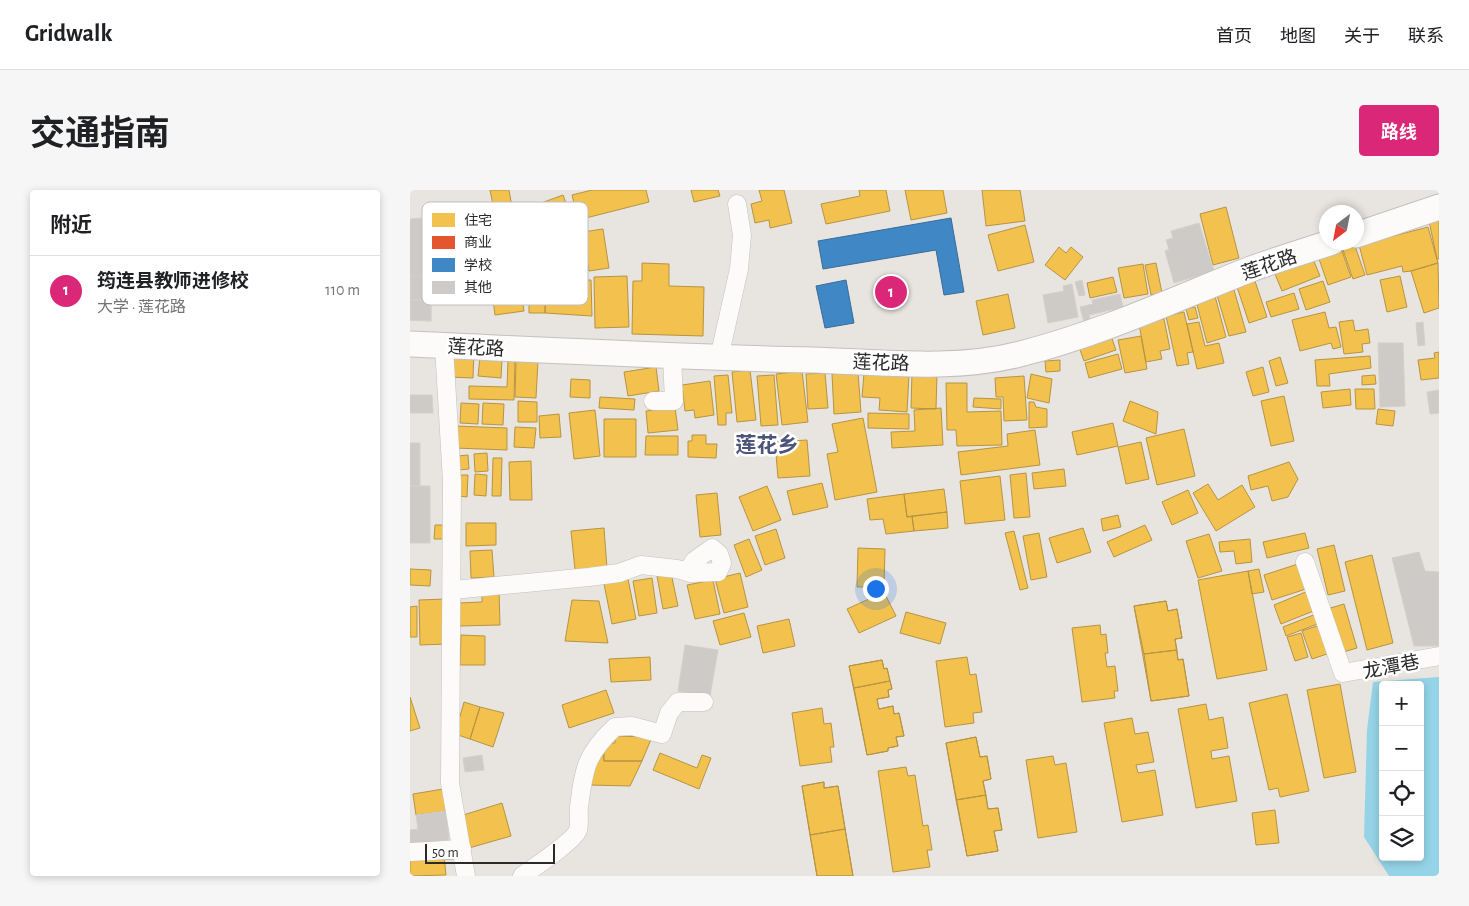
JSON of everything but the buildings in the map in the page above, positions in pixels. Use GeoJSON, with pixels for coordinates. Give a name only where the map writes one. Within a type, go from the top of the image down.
{"type":"FeatureCollection","features":[{"type":"Feature","properties":{"kind":"main road"},"geometry":{"type":"LineString","coordinates":[[1364,232],[1439,207]]}},
{"type":"Feature","properties":{"kind":"main road","name":"莲花路"},"geometry":{"type":"LineString","coordinates":[[410,344],[719,358],[924,363],[972,362],[1020,354],[1138,315],[1254,268],[1319,246]]}},
{"type":"Feature","properties":{"kind":"street"},"geometry":{"type":"LineString","coordinates":[[719,358],[739,269],[742,234],[738,204]]}},
{"type":"Feature","properties":{"kind":"street"},"geometry":{"type":"LineString","coordinates":[[444,346],[452,482],[453,590],[450,783],[466,876]]}},
{"type":"Feature","properties":{"kind":"street"},"geometry":{"type":"LineString","coordinates":[[653,401],[674,401],[672,356]]}},
{"type":"Feature","properties":{"kind":"street","name":"龙潭巷"},"geometry":{"type":"LineString","coordinates":[[1305,562],[1343,673],[1439,656]]}},
{"type":"Feature","properties":{"kind":"street"},"geometry":{"type":"LineString","coordinates":[[453,590],[589,577],[619,573],[641,566],[660,566],[687,572]]}},
{"type":"Feature","properties":{"kind":"street"},"geometry":{"type":"LineString","coordinates":[[522,876],[570,841],[578,830],[582,785],[589,757],[598,743],[615,726],[632,726],[662,734],[670,713],[678,702],[704,702]]}},
{"type":"Feature","properties":{"kind":"street"},"geometry":{"type":"LineString","coordinates":[[410,852],[462,849]]}},
{"type":"Feature","properties":{"kind":"water"},"geometry":{"type":"Polygon","coordinates":[[[1439,677],[1439,876],[1389,876],[1379,861],[1424,861],[1424,681],[1386,681],[1439,677]]]}},
{"type":"Feature","properties":{"kind":"water"},"geometry":{"type":"Polygon","coordinates":[[[1373,682],[1379,682],[1379,860],[1364,837],[1367,730],[1373,682]]]}},
{"type":"Feature","properties":{"kind":"place","name":"筠连县教师进修校"},"geometry":{"type":"Point","coordinates":[891,292]}},
{"type":"Feature","properties":{"kind":"district","name":"莲花乡"},"geometry":{"type":"Point","coordinates":[767,445]}}]}
